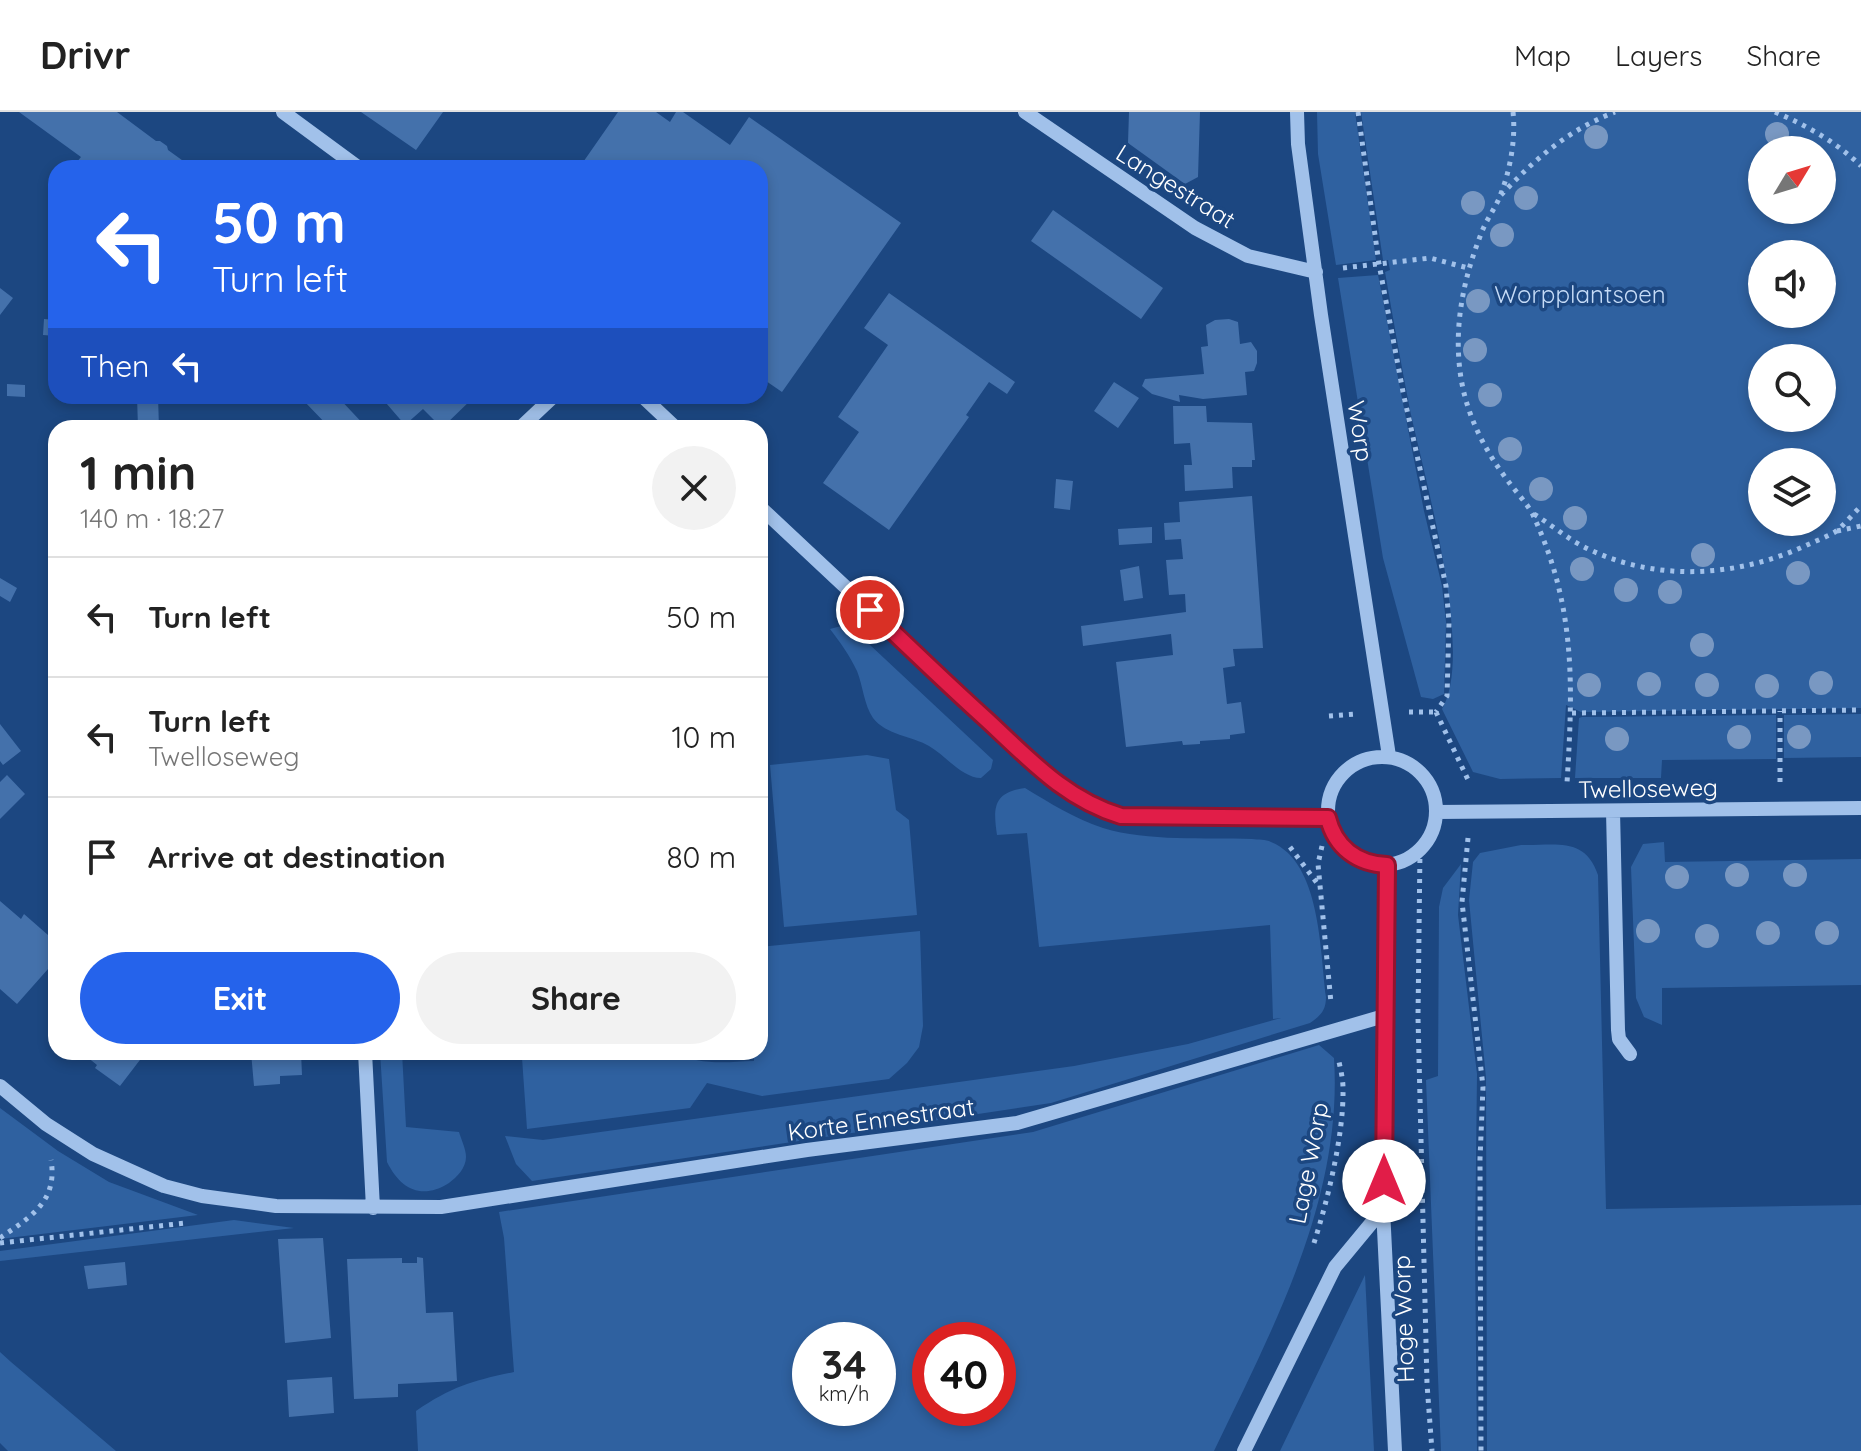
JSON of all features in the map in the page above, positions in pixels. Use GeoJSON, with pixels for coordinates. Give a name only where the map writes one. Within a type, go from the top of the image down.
{"type":"FeatureCollection","features":[{"type":"Feature","properties":{"kind":"street"},"geometry":{"type":"LineString","coordinates":[[283,112],[348,160]]}},
{"type":"Feature","properties":{"kind":"street","name":"Langestraat"},"geometry":{"type":"LineString","coordinates":[[1025,112],[1195,228],[1248,256],[1316,272]]}},
{"type":"Feature","properties":{"kind":"street","name":"Worp"},"geometry":{"type":"LineString","coordinates":[[1297,112],[1298,144],[1316,272],[1389,756]]}},
{"type":"Feature","properties":{"kind":"street"},"geometry":{"type":"LineString","coordinates":[[528,420],[546,404]]}},
{"type":"Feature","properties":{"kind":"street"},"geometry":{"type":"LineString","coordinates":[[650,404],[668,420]]}},
{"type":"Feature","properties":{"kind":"street"},"geometry":{"type":"LineString","coordinates":[[768,515],[1019,750],[1069,793],[1095,808],[1121,816],[1328,818]]}},
{"type":"Feature","properties":{"kind":"street"},"geometry":{"type":"LineString","coordinates":[[1389,756],[1413,766],[1423,775],[1435,799],[1436,812],[1432,831],[1411,856],[1387,865],[1364,862],[1353,856],[1333,834],[1328,818],[1329,795],[1348,768],[1367,758],[1389,756]]}},
{"type":"Feature","properties":{"kind":"street","name":"Twelloseweg"},"geometry":{"type":"LineString","coordinates":[[1436,812],[1861,808]]}},
{"type":"Feature","properties":{"kind":"street"},"geometry":{"type":"LineString","coordinates":[[1613,811],[1618,1030],[1624,1048],[1630,1054]]}},
{"type":"Feature","properties":{"kind":"street","name":"Hoge Worp"},"geometry":{"type":"LineString","coordinates":[[1387,865],[1383,1209],[1395,1451]]}},
{"type":"Feature","properties":{"kind":"street","name":"Korte Ennestraat"},"geometry":{"type":"LineString","coordinates":[[0,1086],[46,1124],[93,1154],[164,1186],[202,1196],[265,1205],[441,1207],[807,1150],[1017,1123],[1384,1016]]}},
{"type":"Feature","properties":{"kind":"street"},"geometry":{"type":"LineString","coordinates":[[365,1060],[373,1208]]}},
{"type":"Feature","properties":{"kind":"street"},"geometry":{"type":"LineString","coordinates":[[1244,1451],[1335,1267],[1383,1209]]}},
{"type":"Feature","properties":{"kind":"path"},"geometry":{"type":"LineString","coordinates":[[1358,112],[1379,264],[1406,407],[1446,586],[1449,622],[1447,696],[1436,712],[1470,782]]}},
{"type":"Feature","properties":{"kind":"path"},"geometry":{"type":"LineString","coordinates":[[1513,112],[1512,145],[1500,195],[1482,229],[1468,268],[1458,327],[1459,370],[1467,408],[1484,446],[1532,512],[1556,575],[1570,644],[1572,713],[1567,783]]}},
{"type":"Feature","properties":{"kind":"path"},"geometry":{"type":"LineString","coordinates":[[1500,195],[1558,141],[1615,112]]}},
{"type":"Feature","properties":{"kind":"path"},"geometry":{"type":"LineString","coordinates":[[1775,112],[1840,146],[1861,166]]}},
{"type":"Feature","properties":{"kind":"path"},"geometry":{"type":"LineString","coordinates":[[1379,264],[1430,258],[1468,268]]}},
{"type":"Feature","properties":{"kind":"path"},"geometry":{"type":"LineString","coordinates":[[1836,531],[1861,506]]}},
{"type":"Feature","properties":{"kind":"path"},"geometry":{"type":"LineString","coordinates":[[1532,512],[1576,542],[1613,558],[1655,569],[1698,573],[1740,568],[1779,558],[1825,536]]}},
{"type":"Feature","properties":{"kind":"path"},"geometry":{"type":"LineString","coordinates":[[1836,531],[1861,526]]}},
{"type":"Feature","properties":{"kind":"path"},"geometry":{"type":"LineString","coordinates":[[1572,713],[1861,710]]}},
{"type":"Feature","properties":{"kind":"path"},"geometry":{"type":"LineString","coordinates":[[1780,711],[1780,809]]}},
{"type":"Feature","properties":{"kind":"path"},"geometry":{"type":"LineString","coordinates":[[1471,812],[1462,902],[1483,1087],[1480,1159],[1481,1451]]}},
{"type":"Feature","properties":{"kind":"path"},"geometry":{"type":"LineString","coordinates":[[1257,817],[1295,853],[1321,887]]}},
{"type":"Feature","properties":{"kind":"path","name":"Lage Worp"},"geometry":{"type":"LineString","coordinates":[[1309,1257],[1323,1215],[1340,1128],[1344,1086],[1334,1029],[1318,864],[1328,818]]}},
{"type":"Feature","properties":{"kind":"path","name":"Hoge Worp"},"geometry":{"type":"LineString","coordinates":[[1420,849],[1418,1017],[1432,1451]]}},
{"type":"Feature","properties":{"kind":"path"},"geometry":{"type":"LineString","coordinates":[[0,1241],[34,1214],[49,1196],[53,1169],[46,1124]]}},
{"type":"Feature","properties":{"kind":"path"},"geometry":{"type":"LineString","coordinates":[[0,1241],[190,1223]]}},
{"type":"Feature","properties":{"kind":"green space"},"geometry":{"type":"Polygon","coordinates":[[[1317,112],[1355,112],[1376,260],[1336,265],[1318,154],[1317,112]]]}},
{"type":"Feature","properties":{"kind":"green space","name":"Worpplantsoen"},"geometry":{"type":"Polygon","coordinates":[[[1361,112],[1861,112],[1861,708],[1581,712],[1566,705],[1561,778],[1500,779],[1473,772],[1442,709],[1451,683],[1453,648],[1450,607],[1444,563],[1394,324],[1385,272],[1390,270],[1388,260],[1383,260],[1361,112]]]}},
{"type":"Feature","properties":{"kind":"green space"},"geometry":{"type":"Polygon","coordinates":[[[1378,275],[1424,511],[1442,586],[1446,622],[1444,694],[1433,699],[1421,697],[1383,558],[1338,278],[1378,275]]]}},
{"type":"Feature","properties":{"kind":"green space"},"geometry":{"type":"Polygon","coordinates":[[[845,625],[993,760],[991,769],[981,778],[974,777],[929,746],[878,724],[868,707],[854,665],[830,629],[845,625]]]}},
{"type":"Feature","properties":{"kind":"green space"},"geometry":{"type":"Polygon","coordinates":[[[1861,714],[1861,757],[1784,758],[1784,715],[1861,714]]]}},
{"type":"Feature","properties":{"kind":"green space"},"geometry":{"type":"Polygon","coordinates":[[[1776,715],[1776,759],[1662,760],[1661,778],[1575,778],[1579,718],[1582,717],[1776,715]]]}},
{"type":"Feature","properties":{"kind":"green space"},"geometry":{"type":"Polygon","coordinates":[[[867,755],[889,759],[896,810],[909,820],[917,915],[784,927],[770,765],[867,755]]]}},
{"type":"Feature","properties":{"kind":"green space"},"geometry":{"type":"Polygon","coordinates":[[[1025,788],[1103,828],[1158,837],[1264,840],[1287,853],[1300,868],[1315,910],[1326,997],[1322,1013],[1310,1023],[1051,1103],[532,1181],[516,1164],[505,1136],[543,1140],[1074,1066],[1188,1044],[1281,1018],[1273,1019],[1270,925],[1039,947],[1027,833],[997,835],[996,825],[996,809],[1001,798],[1025,788]]]}},
{"type":"Feature","properties":{"kind":"green space"},"geometry":{"type":"Polygon","coordinates":[[[1664,842],[1665,862],[1861,859],[1861,985],[1662,988],[1662,1025],[1644,1017],[1636,998],[1631,867],[1643,844],[1664,842]]]}},
{"type":"Feature","properties":{"kind":"green space"},"geometry":{"type":"Polygon","coordinates":[[[1521,845],[1557,845],[1577,849],[1585,854],[1598,875],[1606,1209],[1861,1205],[1861,1451],[1487,1451],[1486,1078],[1469,900],[1473,862],[1480,853],[1521,845]]]}},
{"type":"Feature","properties":{"kind":"green space"},"geometry":{"type":"Polygon","coordinates":[[[1461,864],[1458,915],[1477,1074],[1477,1451],[1441,1451],[1426,1080],[1438,1076],[1439,907],[1443,888],[1461,864]]]}},
{"type":"Feature","properties":{"kind":"green space"},"geometry":{"type":"Polygon","coordinates":[[[920,931],[923,1026],[919,1047],[907,1063],[889,1079],[762,1096],[707,1083],[690,1108],[527,1129],[522,1060],[768,1060],[768,946],[920,931]]]}},
{"type":"Feature","properties":{"kind":"green space"},"geometry":{"type":"Polygon","coordinates":[[[1319,1045],[1334,1058],[1334,1110],[1316,1212],[1280,1310],[1214,1451],[418,1451],[416,1411],[463,1386],[514,1372],[504,1238],[499,1212],[1033,1132],[1319,1045]]]}},
{"type":"Feature","properties":{"kind":"green space"},"geometry":{"type":"Polygon","coordinates":[[[381,1060],[402,1060],[406,1127],[459,1132],[466,1161],[449,1183],[430,1191],[406,1185],[387,1162],[381,1060]]]}},
{"type":"Feature","properties":{"kind":"green space"},"geometry":{"type":"Polygon","coordinates":[[[0,1108],[58,1151],[109,1182],[198,1215],[0,1239],[0,1108]]]}},
{"type":"Feature","properties":{"kind":"green space"},"geometry":{"type":"Polygon","coordinates":[[[234,1220],[294,1228],[0,1261],[0,1251],[234,1220]]]}},
{"type":"Feature","properties":{"kind":"green space"},"geometry":{"type":"Polygon","coordinates":[[[1365,1275],[1374,1451],[1280,1451],[1365,1275]]]}},
{"type":"Feature","properties":{"kind":"green space"},"geometry":{"type":"Polygon","coordinates":[[[0,1352],[116,1451],[8,1451],[0,1443],[0,1352]]]}},
{"type":"Feature","properties":{"kind":"building"},"geometry":{"type":"Polygon","coordinates":[[[19,112],[117,112],[167,146],[182,160],[79,160],[81,157],[19,112]]]}},
{"type":"Feature","properties":{"kind":"building"},"geometry":{"type":"Polygon","coordinates":[[[361,112],[443,112],[416,150],[361,112]]]}},
{"type":"Feature","properties":{"kind":"building"},"geometry":{"type":"Polygon","coordinates":[[[618,112],[656,112],[670,122],[676,112],[683,112],[730,145],[749,117],[901,223],[782,392],[768,382],[768,160],[585,160],[618,112]]]}},
{"type":"Feature","properties":{"kind":"building"},"geometry":{"type":"Polygon","coordinates":[[[1129,112],[1200,112],[1198,177],[1185,184],[1128,143],[1129,112]]]}},
{"type":"Feature","properties":{"kind":"building"},"geometry":{"type":"Polygon","coordinates":[[[1053,210],[1163,288],[1141,319],[1031,241],[1053,210]]]}},
{"type":"Feature","properties":{"kind":"building"},"geometry":{"type":"Polygon","coordinates":[[[0,288],[13,298],[0,315],[0,288]]]}},
{"type":"Feature","properties":{"kind":"building"},"geometry":{"type":"Polygon","coordinates":[[[889,293],[1015,382],[1007,394],[989,382],[966,415],[969,417],[889,530],[823,483],[859,432],[838,417],[888,345],[864,328],[889,293]]]}},
{"type":"Feature","properties":{"kind":"building"},"geometry":{"type":"Polygon","coordinates":[[[44,319],[48,319],[48,335],[43,335],[44,319]]]}},
{"type":"Feature","properties":{"kind":"building"},"geometry":{"type":"Polygon","coordinates":[[[1215,320],[1238,322],[1240,344],[1251,342],[1257,351],[1254,371],[1245,372],[1247,395],[1203,399],[1179,395],[1180,402],[1152,394],[1142,386],[1145,379],[1204,374],[1201,347],[1208,346],[1206,325],[1215,320]]]}},
{"type":"Feature","properties":{"kind":"building"},"geometry":{"type":"Polygon","coordinates":[[[1114,382],[1139,398],[1118,428],[1094,411],[1114,382]]]}},
{"type":"Feature","properties":{"kind":"building"},"geometry":{"type":"Polygon","coordinates":[[[7,384],[25,385],[25,397],[7,396],[7,384]]]}},
{"type":"Feature","properties":{"kind":"building"},"geometry":{"type":"Polygon","coordinates":[[[137,404],[158,404],[159,420],[138,420],[137,404]]]}},
{"type":"Feature","properties":{"kind":"building"},"geometry":{"type":"Polygon","coordinates":[[[307,404],[344,404],[360,420],[322,420],[307,404]]]}},
{"type":"Feature","properties":{"kind":"building"},"geometry":{"type":"Polygon","coordinates":[[[387,404],[467,404],[450,420],[434,420],[423,409],[411,420],[401,420],[387,404]]]}},
{"type":"Feature","properties":{"kind":"building"},"geometry":{"type":"Polygon","coordinates":[[[1173,406],[1206,406],[1207,422],[1252,423],[1255,460],[1252,460],[1252,467],[1232,467],[1233,488],[1185,491],[1184,465],[1192,465],[1190,443],[1174,444],[1173,406]]]}},
{"type":"Feature","properties":{"kind":"building"},"geometry":{"type":"Polygon","coordinates":[[[1056,479],[1073,481],[1070,510],[1054,508],[1056,479]]]}},
{"type":"Feature","properties":{"kind":"building"},"geometry":{"type":"Polygon","coordinates":[[[1252,496],[1263,648],[1233,649],[1235,666],[1223,668],[1227,704],[1241,702],[1245,733],[1230,735],[1230,739],[1200,741],[1200,744],[1183,745],[1182,741],[1126,747],[1116,662],[1173,655],[1171,634],[1083,646],[1081,626],[1186,612],[1185,594],[1169,595],[1166,560],[1183,559],[1181,539],[1165,540],[1164,523],[1180,522],[1179,502],[1252,496]]]}},
{"type":"Feature","properties":{"kind":"building"},"geometry":{"type":"Polygon","coordinates":[[[1152,527],[1152,543],[1119,545],[1118,529],[1152,527]]]}},
{"type":"Feature","properties":{"kind":"building"},"geometry":{"type":"Polygon","coordinates":[[[1139,566],[1143,598],[1124,601],[1120,570],[1139,566]]]}},
{"type":"Feature","properties":{"kind":"building"},"geometry":{"type":"Polygon","coordinates":[[[0,578],[17,588],[10,602],[0,596],[0,578]]]}},
{"type":"Feature","properties":{"kind":"building"},"geometry":{"type":"Polygon","coordinates":[[[0,724],[21,751],[3,765],[0,761],[0,724]]]}},
{"type":"Feature","properties":{"kind":"building"},"geometry":{"type":"Polygon","coordinates":[[[7,775],[25,794],[0,819],[0,782],[7,775]]]}},
{"type":"Feature","properties":{"kind":"building"},"geometry":{"type":"Polygon","coordinates":[[[0,901],[21,919],[24,914],[48,935],[48,969],[17,1004],[0,989],[0,901]]]}},
{"type":"Feature","properties":{"kind":"building"},"geometry":{"type":"Polygon","coordinates":[[[91,1060],[140,1060],[120,1086],[95,1068],[97,1065],[91,1060]]]}},
{"type":"Feature","properties":{"kind":"building"},"geometry":{"type":"Polygon","coordinates":[[[252,1060],[301,1060],[302,1075],[280,1076],[280,1084],[254,1086],[252,1060]]]}},
{"type":"Feature","properties":{"kind":"building"},"geometry":{"type":"Polygon","coordinates":[[[323,1238],[331,1338],[285,1343],[278,1239],[323,1238]]]}},
{"type":"Feature","properties":{"kind":"building"},"geometry":{"type":"Polygon","coordinates":[[[417,1257],[423,1258],[426,1313],[453,1312],[457,1381],[398,1384],[398,1397],[354,1399],[347,1259],[402,1258],[402,1263],[417,1263],[417,1257]]]}},
{"type":"Feature","properties":{"kind":"building"},"geometry":{"type":"Polygon","coordinates":[[[125,1262],[127,1285],[88,1289],[84,1266],[125,1262]]]}},
{"type":"Feature","properties":{"kind":"building"},"geometry":{"type":"Polygon","coordinates":[[[332,1377],[334,1413],[289,1417],[287,1380],[332,1377]]]}},
{"type":"Feature","properties":{"kind":"route"},"geometry":{"type":"LineString","coordinates":[[870,610],[1029,759],[1069,793],[1095,808],[1121,816],[1328,818],[1333,834],[1353,856],[1375,865],[1387,865],[1384,1181]]}}]}
